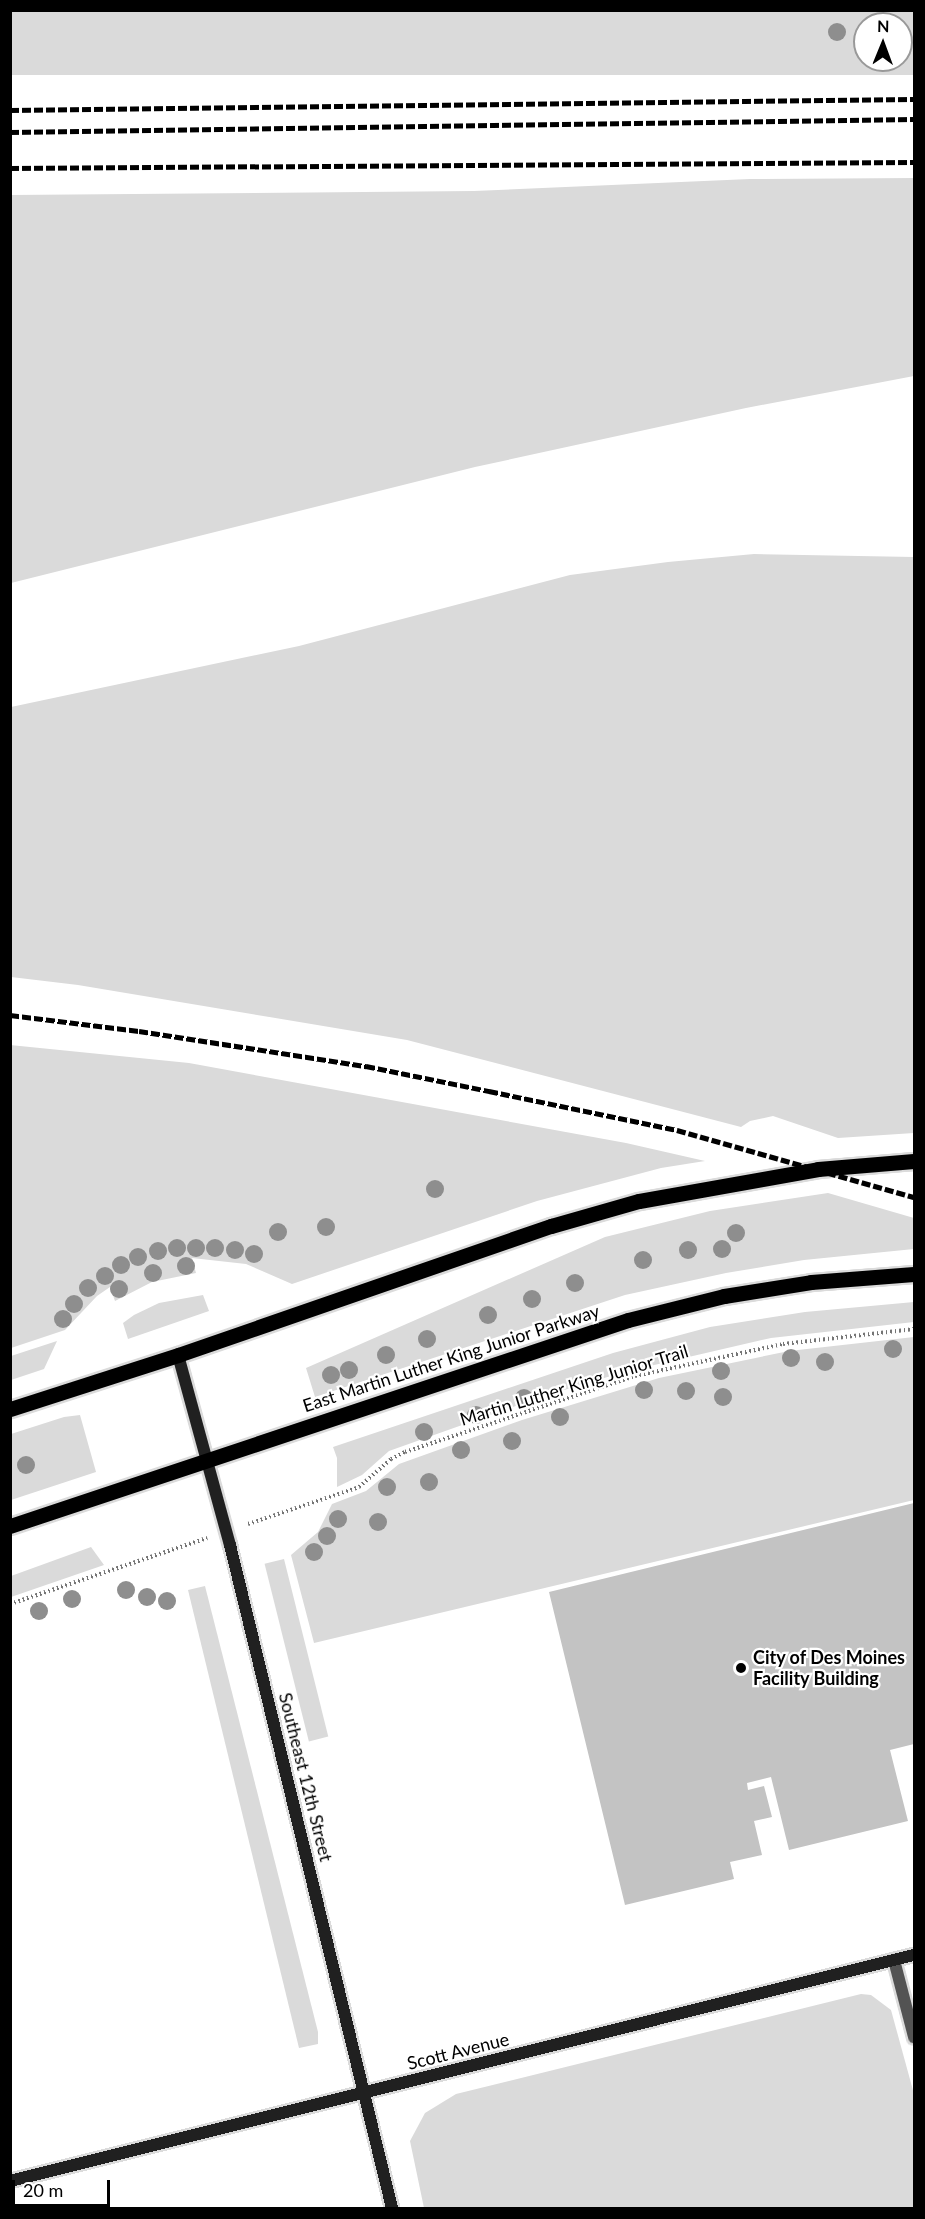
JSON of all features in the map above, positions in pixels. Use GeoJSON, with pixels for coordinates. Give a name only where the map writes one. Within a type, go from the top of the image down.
{"type":"FeatureCollection","features":[{"type":"Feature","properties":{"kind":"main road"},"geometry":{"type":"LineString","coordinates":[[10,1409],[178,1355],[551,1226],[639,1202],[725,1184],[818,1169],[915,1161]]}},
{"type":"Feature","properties":{"kind":"main road","name":"East Martin Luther King Junior Parkway"},"geometry":{"type":"LineString","coordinates":[[10,1526],[628,1320],[735,1294],[811,1282],[915,1274]]}},
{"type":"Feature","properties":{"kind":"street","name":"Southeast 12th Street"},"geometry":{"type":"LineString","coordinates":[[178,1355],[208,1459],[392,2208]]}},
{"type":"Feature","properties":{"kind":"street","name":"Scott Avenue"},"geometry":{"type":"LineString","coordinates":[[10,2181],[915,1954]]}},
{"type":"Feature","properties":{"kind":"street"},"geometry":{"type":"LineString","coordinates":[[894,1960],[915,2037]]}},
{"type":"Feature","properties":{"kind":"path","name":"Martin Luther King Junior Trail"},"geometry":{"type":"LineString","coordinates":[[260,1520],[359,1487],[391,1459],[405,1452],[635,1376],[783,1344],[915,1329]]}},
{"type":"Feature","properties":{"kind":"path"},"geometry":{"type":"LineString","coordinates":[[10,1604],[172,1549]]}},
{"type":"Feature","properties":{"kind":"shaded area"},"geometry":{"type":"Polygon","coordinates":[[[10,11],[914,11],[914,75],[11,75],[10,11]]]}},
{"type":"Feature","properties":{"kind":"shaded area"},"geometry":{"type":"Polygon","coordinates":[[[914,178],[914,376],[746,408],[475,467],[11,583],[11,195],[474,191],[750,179],[914,178]]]}},
{"type":"Feature","properties":{"kind":"shaded area"},"geometry":{"type":"Polygon","coordinates":[[[754,554],[914,557],[914,1133],[838,1138],[773,1116],[750,1121],[741,1127],[407,1040],[78,985],[11,977],[11,707],[299,646],[570,575],[668,562],[754,554]]]}},
{"type":"Feature","properties":{"kind":"shaded area"},"geometry":{"type":"Polygon","coordinates":[[[10,1045],[189,1063],[626,1143],[705,1161],[661,1168],[537,1201],[292,1284],[246,1264],[192,1258],[196,1273],[152,1282],[115,1301],[110,1287],[97,1296],[65,1330],[11,1348],[10,1045]]]}},
{"type":"Feature","properties":{"kind":"shaded area"},"geometry":{"type":"Polygon","coordinates":[[[828,1193],[914,1218],[914,1249],[804,1260],[726,1273],[625,1295],[315,1397],[306,1368],[605,1237],[710,1211],[828,1193]]]}},
{"type":"Feature","properties":{"kind":"shaded area"},"geometry":{"type":"Polygon","coordinates":[[[203,1295],[209,1311],[128,1339],[123,1323],[134,1315],[159,1303],[203,1295]]]}},
{"type":"Feature","properties":{"kind":"shaded area"},"geometry":{"type":"Polygon","coordinates":[[[914,1302],[914,1322],[771,1338],[624,1372],[538,1398],[389,1451],[362,1475],[337,1487],[337,1458],[333,1447],[613,1353],[710,1327],[805,1312],[914,1302]]]}},
{"type":"Feature","properties":{"kind":"shaded area"},"geometry":{"type":"Polygon","coordinates":[[[914,1337],[914,1500],[314,1643],[291,1555],[318,1532],[332,1504],[366,1491],[399,1464],[522,1420],[659,1378],[789,1351],[914,1337]]]}},
{"type":"Feature","properties":{"kind":"shaded area"},"geometry":{"type":"Polygon","coordinates":[[[57,1341],[44,1369],[11,1380],[11,1356],[57,1341]]]}},
{"type":"Feature","properties":{"kind":"shaded area"},"geometry":{"type":"Polygon","coordinates":[[[80,1415],[96,1472],[11,1500],[11,1434],[64,1417],[80,1415]]]}},
{"type":"Feature","properties":{"kind":"shaded area"},"geometry":{"type":"Polygon","coordinates":[[[91,1547],[104,1565],[11,1597],[11,1576],[91,1547]]]}},
{"type":"Feature","properties":{"kind":"shaded area"},"geometry":{"type":"Polygon","coordinates":[[[284,1559],[328,1737],[309,1741],[265,1564],[284,1559]]]}},
{"type":"Feature","properties":{"kind":"shaded area"},"geometry":{"type":"Polygon","coordinates":[[[205,1586],[318,2032],[318,2044],[299,2048],[188,1590],[205,1586]]]}},
{"type":"Feature","properties":{"kind":"shaded area"},"geometry":{"type":"Polygon","coordinates":[[[861,1994],[871,1995],[891,2010],[914,2094],[914,2208],[424,2208],[410,2141],[425,2113],[456,2094],[861,1994]]]}},
{"type":"Feature","properties":{"kind":"building","name":"City of Des Moines Facility Building"},"geometry":{"type":"Polygon","coordinates":[[[914,1503],[914,1744],[890,1750],[908,1821],[789,1850],[771,1777],[747,1783],[748,1790],[764,1786],[772,1817],[754,1821],[762,1855],[730,1862],[734,1879],[625,1905],[549,1592],[914,1503]]]}},
{"type":"Feature","properties":{"kind":"railway"},"geometry":{"type":"LineString","coordinates":[[10,110],[914,99]]}},
{"type":"Feature","properties":{"kind":"railway"},"geometry":{"type":"LineString","coordinates":[[10,132],[914,119]]}},
{"type":"Feature","properties":{"kind":"railway"},"geometry":{"type":"LineString","coordinates":[[10,168],[914,162]]}},
{"type":"Feature","properties":{"kind":"railway"},"geometry":{"type":"LineString","coordinates":[[10,1015],[139,1031],[366,1066],[677,1130],[914,1197]]}},
{"type":"Feature","properties":{"kind":"place","name":"City of Des Moines Facility Building"},"geometry":{"type":"Point","coordinates":[741,1668]}}]}
